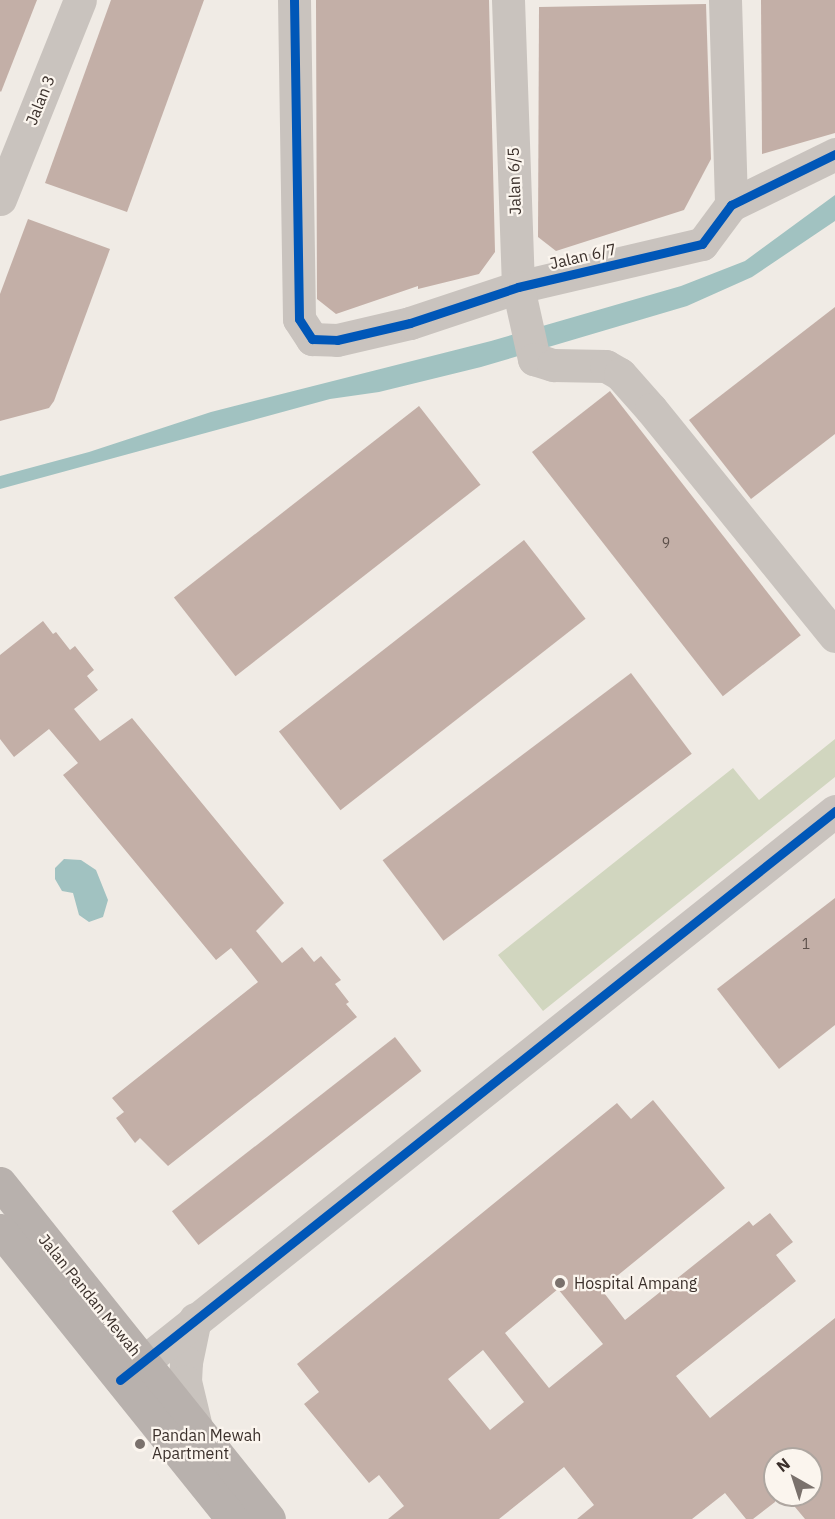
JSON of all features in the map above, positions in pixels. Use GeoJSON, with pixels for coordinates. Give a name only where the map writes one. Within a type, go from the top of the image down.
{"type":"FeatureCollection","features":[{"type":"Feature","properties":{"kind":"main road","name":"Jalan Pandan Mewah"},"geometry":{"type":"LineString","coordinates":[[0,1183],[132,1371],[232,1519]]}},
{"type":"Feature","properties":{"kind":"main road","name":"Jalan Pandan Mewah"},"geometry":{"type":"LineString","coordinates":[[0,1230],[132,1371],[196,1427],[269,1519]]}},
{"type":"Feature","properties":{"kind":"street","name":"Jalan 3"},"geometry":{"type":"LineString","coordinates":[[0,199],[80,0]]}},
{"type":"Feature","properties":{"kind":"street","name":"Jalan 6/7"},"geometry":{"type":"LineString","coordinates":[[294,0],[298,319],[312,339],[337,340],[410,323],[518,287],[702,244],[730,205],[835,153]]}},
{"type":"Feature","properties":{"kind":"street","name":"Jalan 6/5"},"geometry":{"type":"LineString","coordinates":[[508,0],[518,287],[534,359],[553,365],[606,366],[620,374],[835,636]]}},
{"type":"Feature","properties":{"kind":"street"},"geometry":{"type":"LineString","coordinates":[[725,0],[730,205]]}},
{"type":"Feature","properties":{"kind":"street"},"geometry":{"type":"LineString","coordinates":[[132,1371],[195,1318],[835,811]]}},
{"type":"Feature","properties":{"kind":"street"},"geometry":{"type":"LineString","coordinates":[[195,1318],[186,1362],[185,1381],[196,1427]]}},
{"type":"Feature","properties":{"kind":"green space"},"geometry":{"type":"Polygon","coordinates":[[[835,739],[835,777],[543,1011],[498,955],[733,768],[759,800],[835,739]]]}},
{"type":"Feature","properties":{"kind":"water"},"geometry":{"type":"Polygon","coordinates":[[[835,195],[835,221],[752,277],[687,306],[481,367],[379,392],[330,399],[0,489],[0,476],[89,452],[211,412],[491,341],[681,286],[745,261],[835,195]]]}},
{"type":"Feature","properties":{"kind":"water"},"geometry":{"type":"Polygon","coordinates":[[[64,859],[81,860],[96,870],[108,900],[103,917],[89,922],[79,915],[73,893],[62,891],[55,879],[55,868],[64,859]]]}},
{"type":"Feature","properties":{"kind":"building"},"geometry":{"type":"Polygon","coordinates":[[[0,0],[37,0],[1,92],[0,91],[0,0]]]}},
{"type":"Feature","properties":{"kind":"building"},"geometry":{"type":"Polygon","coordinates":[[[111,0],[204,0],[127,212],[45,183],[111,0]]]}},
{"type":"Feature","properties":{"kind":"building"},"geometry":{"type":"Polygon","coordinates":[[[316,0],[489,0],[495,252],[479,274],[418,289],[418,286],[336,314],[317,299],[316,0]]]}},
{"type":"Feature","properties":{"kind":"building"},"geometry":{"type":"Polygon","coordinates":[[[761,0],[835,0],[835,133],[762,154],[761,0]]]}},
{"type":"Feature","properties":{"kind":"building"},"geometry":{"type":"Polygon","coordinates":[[[706,4],[711,159],[684,210],[556,251],[538,237],[539,7],[706,4]]]}},
{"type":"Feature","properties":{"kind":"building"},"geometry":{"type":"Polygon","coordinates":[[[28,219],[110,249],[54,401],[49,408],[0,421],[0,294],[28,219]]]}},
{"type":"Feature","properties":{"kind":"building"},"geometry":{"type":"Polygon","coordinates":[[[835,307],[835,434],[751,499],[689,420],[835,307]]]}},
{"type":"Feature","properties":{"kind":"building"},"geometry":{"type":"Polygon","coordinates":[[[610,391],[801,635],[723,696],[532,452],[610,391]]]}},
{"type":"Feature","properties":{"kind":"building"},"geometry":{"type":"Polygon","coordinates":[[[419,406],[481,485],[235,676],[174,597],[419,406]]]}},
{"type":"Feature","properties":{"kind":"building"},"geometry":{"type":"Polygon","coordinates":[[[524,540],[586,619],[340,810],[279,731],[524,540]]]}},
{"type":"Feature","properties":{"kind":"building"},"geometry":{"type":"Polygon","coordinates":[[[43,621],[53,634],[56,632],[70,650],[75,646],[94,670],[87,676],[98,690],[74,709],[100,741],[132,718],[284,903],[256,931],[282,963],[302,947],[314,962],[321,956],[341,980],[335,984],[349,1002],[346,1004],[357,1017],[168,1166],[140,1138],[135,1143],[116,1118],[124,1112],[112,1098],[258,982],[231,948],[216,960],[63,775],[78,763],[49,729],[14,757],[0,739],[0,655],[43,621]]]}},
{"type":"Feature","properties":{"kind":"building"},"geometry":{"type":"Polygon","coordinates":[[[631,673],[692,754],[443,941],[383,860],[631,673]]]}},
{"type":"Feature","properties":{"kind":"building"},"geometry":{"type":"Polygon","coordinates":[[[835,898],[835,1025],[779,1069],[717,989],[835,898]]]}},
{"type":"Feature","properties":{"kind":"building"},"geometry":{"type":"Polygon","coordinates":[[[395,1037],[421,1071],[198,1245],[172,1211],[395,1037]]]}},
{"type":"Feature","properties":{"kind":"building"},"geometry":{"type":"Polygon","coordinates":[[[653,1100],[725,1188],[601,1289],[625,1320],[749,1221],[753,1226],[770,1213],[793,1242],[776,1255],[796,1281],[676,1376],[710,1418],[835,1318],[835,1519],[805,1519],[795,1507],[823,1507],[823,1447],[763,1447],[763,1507],[769,1507],[753,1519],[746,1519],[725,1493],[692,1519],[577,1519],[594,1505],[564,1467],[499,1519],[388,1519],[404,1506],[379,1475],[369,1483],[304,1404],[319,1392],[297,1364],[617,1103],[631,1119],[653,1100]],[[558,1289],[505,1333],[549,1388],[603,1344],[558,1289]],[[483,1350],[448,1379],[490,1430],[524,1402],[483,1350]]]}},
{"type":"Feature","properties":{"kind":"cycle path"},"geometry":{"type":"LineString","coordinates":[[294,0],[299,319],[312,339],[337,340],[410,323],[518,287],[702,244],[731,205],[835,154]]}},
{"type":"Feature","properties":{"kind":"cycle path"},"geometry":{"type":"LineString","coordinates":[[120,1380],[835,811]]}},
{"type":"Feature","properties":{"kind":"place","name":"Hospital Ampang"},"geometry":{"type":"Point","coordinates":[560,1283]}},
{"type":"Feature","properties":{"kind":"place","name":"Pandan Mewah Apartment"},"geometry":{"type":"Point","coordinates":[140,1444]}}]}
